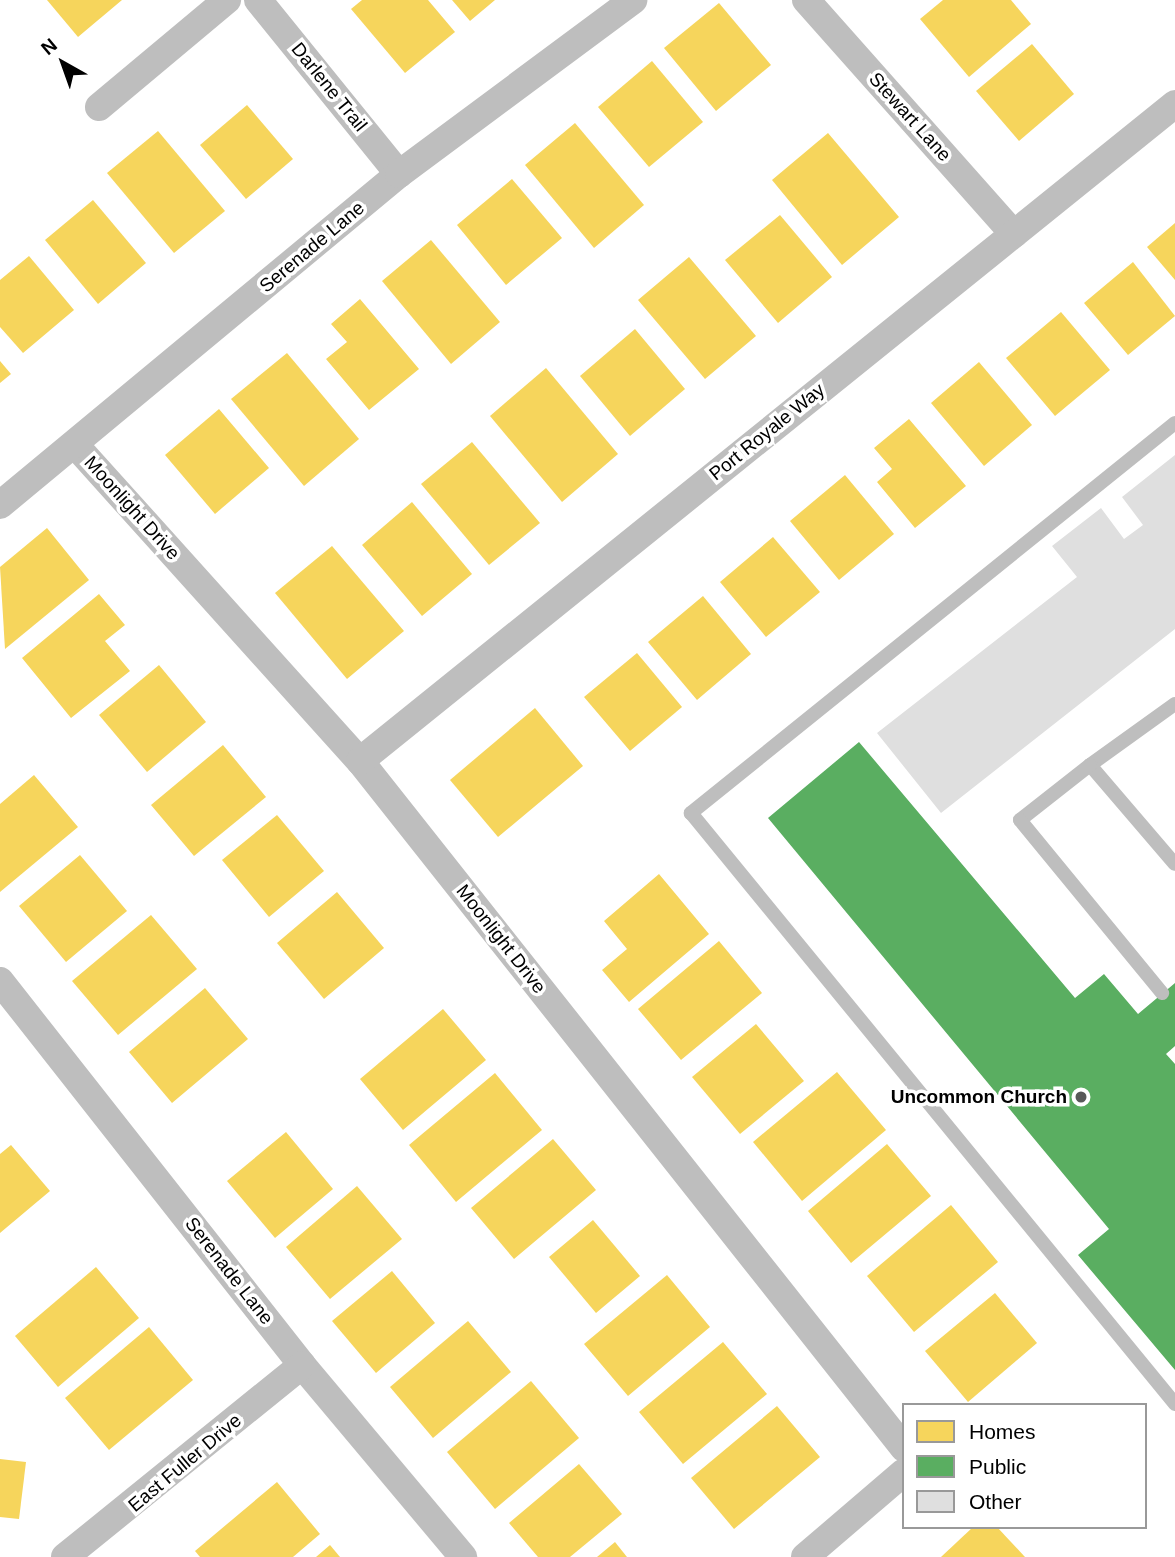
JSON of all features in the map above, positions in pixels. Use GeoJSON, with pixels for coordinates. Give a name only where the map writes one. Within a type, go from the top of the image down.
{"type":"FeatureCollection","features":[{"type":"Feature","properties":{"kind":"street"},"geometry":{"type":"LineString","coordinates":[[99,107],[228,0]]}},
{"type":"Feature","properties":{"kind":"street","name":"Darlene Trail"},"geometry":{"type":"LineString","coordinates":[[258,0],[400,174]]}},
{"type":"Feature","properties":{"kind":"street","name":"Serenade Lane"},"geometry":{"type":"LineString","coordinates":[[0,505],[77,447],[400,174],[633,0]]}},
{"type":"Feature","properties":{"kind":"street","name":"Stewart Lane"},"geometry":{"type":"LineString","coordinates":[[806,0],[1014,234]]}},
{"type":"Feature","properties":{"kind":"street","name":"Port Royale Way"},"geometry":{"type":"LineString","coordinates":[[360,761],[1175,104]]}},
{"type":"Feature","properties":{"kind":"street","name":"Moonlight Drive"},"geometry":{"type":"LineString","coordinates":[[77,447],[360,761],[902,1445]]}},
{"type":"Feature","properties":{"kind":"street","name":"Serenade Lane"},"geometry":{"type":"LineString","coordinates":[[0,981],[302,1365],[463,1557]]}},
{"type":"Feature","properties":{"kind":"street","name":"East Fuller Drive"},"geometry":{"type":"LineString","coordinates":[[65,1557],[302,1365]]}},
{"type":"Feature","properties":{"kind":"street"},"geometry":{"type":"LineString","coordinates":[[805,1557],[902,1474]]}},
{"type":"Feature","properties":{"kind":"lane"},"geometry":{"type":"LineString","coordinates":[[1175,423],[691,813],[1175,1404]]}},
{"type":"Feature","properties":{"kind":"lane"},"geometry":{"type":"LineString","coordinates":[[1162,993],[1020,820],[1090,765],[1174,708]]}},
{"type":"Feature","properties":{"kind":"lane"},"geometry":{"type":"LineString","coordinates":[[1090,765],[1175,864]]}},
{"type":"Feature","properties":{"kind":"building: Homes"},"geometry":{"type":"Polygon","coordinates":[[[47,0],[122,0],[78,37],[47,0]]]}},
{"type":"Feature","properties":{"kind":"building: Homes"},"geometry":{"type":"Polygon","coordinates":[[[362,0],[428,0],[455,32],[405,73],[351,9],[362,0]]]}},
{"type":"Feature","properties":{"kind":"building: Homes"},"geometry":{"type":"Polygon","coordinates":[[[452,0],[495,0],[470,21],[452,0]]]}},
{"type":"Feature","properties":{"kind":"building: Homes"},"geometry":{"type":"Polygon","coordinates":[[[943,0],[1011,0],[1031,24],[969,77],[920,19],[943,0]]]}},
{"type":"Feature","properties":{"kind":"building: Homes"},"geometry":{"type":"Polygon","coordinates":[[[719,3],[771,65],[716,111],[664,48],[719,3]]]}},
{"type":"Feature","properties":{"kind":"building: Homes"},"geometry":{"type":"Polygon","coordinates":[[[1032,44],[1074,94],[1019,141],[976,91],[1032,44]]]}},
{"type":"Feature","properties":{"kind":"building: Homes"},"geometry":{"type":"Polygon","coordinates":[[[652,61],[703,122],[649,167],[598,107],[652,61]]]}},
{"type":"Feature","properties":{"kind":"building: Homes"},"geometry":{"type":"Polygon","coordinates":[[[247,105],[293,159],[246,199],[200,145],[247,105]]]}},
{"type":"Feature","properties":{"kind":"building: Homes"},"geometry":{"type":"Polygon","coordinates":[[[575,123],[644,205],[594,248],[525,165],[575,123]]]}},
{"type":"Feature","properties":{"kind":"building: Homes"},"geometry":{"type":"Polygon","coordinates":[[[158,131],[225,211],[174,253],[107,173],[158,131]]]}},
{"type":"Feature","properties":{"kind":"building: Homes"},"geometry":{"type":"Polygon","coordinates":[[[828,133],[899,217],[842,265],[772,180],[828,133]]]}},
{"type":"Feature","properties":{"kind":"building: Homes"},"geometry":{"type":"Polygon","coordinates":[[[512,179],[562,238],[506,285],[457,225],[512,179]]]}},
{"type":"Feature","properties":{"kind":"building: Homes"},"geometry":{"type":"Polygon","coordinates":[[[93,200],[146,263],[98,304],[45,240],[93,200]]]}},
{"type":"Feature","properties":{"kind":"building: Homes"},"geometry":{"type":"Polygon","coordinates":[[[780,215],[832,277],[778,323],[725,260],[780,215]]]}},
{"type":"Feature","properties":{"kind":"building: Homes"},"geometry":{"type":"Polygon","coordinates":[[[1175,223],[1175,280],[1147,247],[1175,223]]]}},
{"type":"Feature","properties":{"kind":"building: Homes"},"geometry":{"type":"Polygon","coordinates":[[[431,240],[500,322],[451,364],[382,281],[431,240]]]}},
{"type":"Feature","properties":{"kind":"building: Homes"},"geometry":{"type":"Polygon","coordinates":[[[29,256],[74,310],[23,353],[0,327],[0,280],[29,256]]]}},
{"type":"Feature","properties":{"kind":"building: Homes"},"geometry":{"type":"Polygon","coordinates":[[[689,257],[756,336],[705,379],[638,300],[689,257]]]}},
{"type":"Feature","properties":{"kind":"building: Homes"},"geometry":{"type":"Polygon","coordinates":[[[1133,262],[1175,316],[1128,355],[1084,303],[1133,262]]]}},
{"type":"Feature","properties":{"kind":"building: Homes"},"geometry":{"type":"Polygon","coordinates":[[[360,299],[419,369],[369,410],[326,359],[347,342],[331,324],[360,299]]]}},
{"type":"Feature","properties":{"kind":"building: Homes"},"geometry":{"type":"Polygon","coordinates":[[[1061,312],[1110,370],[1055,416],[1006,358],[1061,312]]]}},
{"type":"Feature","properties":{"kind":"building: Homes"},"geometry":{"type":"Polygon","coordinates":[[[635,329],[685,389],[630,436],[580,376],[635,329]]]}},
{"type":"Feature","properties":{"kind":"building: Homes"},"geometry":{"type":"Polygon","coordinates":[[[287,353],[359,439],[304,486],[231,399],[287,353]]]}},
{"type":"Feature","properties":{"kind":"building: Homes"},"geometry":{"type":"Polygon","coordinates":[[[0,361],[11,374],[0,383],[0,361]]]}},
{"type":"Feature","properties":{"kind":"building: Homes"},"geometry":{"type":"Polygon","coordinates":[[[979,362],[1032,425],[984,466],[931,403],[979,362]]]}},
{"type":"Feature","properties":{"kind":"building: Homes"},"geometry":{"type":"Polygon","coordinates":[[[546,368],[618,454],[562,502],[490,416],[546,368]]]}},
{"type":"Feature","properties":{"kind":"building: Homes"},"geometry":{"type":"Polygon","coordinates":[[[219,409],[269,468],[215,514],[165,455],[219,409]]]}},
{"type":"Feature","properties":{"kind":"building: Homes"},"geometry":{"type":"Polygon","coordinates":[[[909,419],[966,486],[915,528],[877,482],[892,469],[874,448],[909,419]]]}},
{"type":"Feature","properties":{"kind":"building: Homes"},"geometry":{"type":"Polygon","coordinates":[[[472,442],[540,523],[489,565],[421,484],[472,442]]]}},
{"type":"Feature","properties":{"kind":"building: Homes"},"geometry":{"type":"Polygon","coordinates":[[[845,475],[894,534],[839,580],[790,521],[845,475]]]}},
{"type":"Feature","properties":{"kind":"building: Homes"},"geometry":{"type":"Polygon","coordinates":[[[412,502],[472,574],[422,616],[362,545],[412,502]]]}},
{"type":"Feature","properties":{"kind":"building: Homes"},"geometry":{"type":"Polygon","coordinates":[[[47,528],[89,580],[5,649],[0,567],[47,528]]]}},
{"type":"Feature","properties":{"kind":"building: Homes"},"geometry":{"type":"Polygon","coordinates":[[[773,537],[820,592],[766,637],[720,582],[773,537]]]}},
{"type":"Feature","properties":{"kind":"building: Homes"},"geometry":{"type":"Polygon","coordinates":[[[332,546],[404,631],[347,679],[275,593],[332,546]]]}},
{"type":"Feature","properties":{"kind":"building: Homes"},"geometry":{"type":"Polygon","coordinates":[[[99,594],[125,625],[105,641],[130,671],[71,718],[22,658],[99,594]]]}},
{"type":"Feature","properties":{"kind":"building: Homes"},"geometry":{"type":"Polygon","coordinates":[[[703,596],[751,654],[697,700],[648,642],[703,596]]]}},
{"type":"Feature","properties":{"kind":"building: Homes"},"geometry":{"type":"Polygon","coordinates":[[[637,653],[682,707],[630,751],[584,697],[637,653]]]}},
{"type":"Feature","properties":{"kind":"building: Homes"},"geometry":{"type":"Polygon","coordinates":[[[159,665],[206,722],[147,772],[99,715],[159,665]]]}},
{"type":"Feature","properties":{"kind":"building: Homes"},"geometry":{"type":"Polygon","coordinates":[[[535,708],[583,766],[498,837],[450,780],[535,708]]]}},
{"type":"Feature","properties":{"kind":"building: Homes"},"geometry":{"type":"Polygon","coordinates":[[[223,745],[266,797],[194,856],[151,805],[223,745]]]}},
{"type":"Feature","properties":{"kind":"building: Homes"},"geometry":{"type":"Polygon","coordinates":[[[34,775],[78,827],[0,892],[0,804],[34,775]]]}},
{"type":"Feature","properties":{"kind":"building: Homes"},"geometry":{"type":"Polygon","coordinates":[[[277,815],[324,871],[269,917],[222,860],[277,815]]]}},
{"type":"Feature","properties":{"kind":"building: Homes"},"geometry":{"type":"Polygon","coordinates":[[[80,855],[127,911],[66,962],[19,906],[80,855]]]}},
{"type":"Feature","properties":{"kind":"building: Homes"},"geometry":{"type":"Polygon","coordinates":[[[659,874],[709,934],[629,1002],[602,970],[627,949],[604,921],[659,874]]]}},
{"type":"Feature","properties":{"kind":"building: Homes"},"geometry":{"type":"Polygon","coordinates":[[[337,892],[384,948],[324,999],[277,943],[337,892]]]}},
{"type":"Feature","properties":{"kind":"building: Homes"},"geometry":{"type":"Polygon","coordinates":[[[151,915],[197,969],[118,1035],[72,981],[151,915]]]}},
{"type":"Feature","properties":{"kind":"building: Homes"},"geometry":{"type":"Polygon","coordinates":[[[719,941],[762,993],[681,1060],[638,1009],[719,941]]]}},
{"type":"Feature","properties":{"kind":"building: Homes"},"geometry":{"type":"Polygon","coordinates":[[[205,988],[248,1039],[172,1103],[129,1052],[205,988]]]}},
{"type":"Feature","properties":{"kind":"building: Homes"},"geometry":{"type":"Polygon","coordinates":[[[443,1009],[486,1060],[403,1130],[360,1079],[443,1009]]]}},
{"type":"Feature","properties":{"kind":"building: Homes"},"geometry":{"type":"Polygon","coordinates":[[[756,1024],[804,1081],[740,1134],[692,1077],[756,1024]]]}},
{"type":"Feature","properties":{"kind":"building: Homes"},"geometry":{"type":"Polygon","coordinates":[[[837,1072],[886,1130],[802,1201],[753,1142],[837,1072]]]}},
{"type":"Feature","properties":{"kind":"building: Homes"},"geometry":{"type":"Polygon","coordinates":[[[495,1073],[542,1130],[456,1202],[409,1145],[495,1073]]]}},
{"type":"Feature","properties":{"kind":"building: Homes"},"geometry":{"type":"Polygon","coordinates":[[[286,1132],[333,1189],[275,1238],[227,1181],[286,1132]]]}},
{"type":"Feature","properties":{"kind":"building: Homes"},"geometry":{"type":"Polygon","coordinates":[[[553,1139],[596,1190],[514,1259],[471,1208],[553,1139]]]}},
{"type":"Feature","properties":{"kind":"building: Homes"},"geometry":{"type":"Polygon","coordinates":[[[887,1144],[931,1196],[851,1263],[808,1211],[887,1144]]]}},
{"type":"Feature","properties":{"kind":"building: Homes"},"geometry":{"type":"Polygon","coordinates":[[[11,1145],[50,1191],[0,1233],[0,1154],[11,1145]]]}},
{"type":"Feature","properties":{"kind":"building: Homes"},"geometry":{"type":"Polygon","coordinates":[[[357,1186],[402,1239],[330,1299],[286,1247],[357,1186]]]}},
{"type":"Feature","properties":{"kind":"building: Homes"},"geometry":{"type":"Polygon","coordinates":[[[951,1205],[998,1262],[914,1332],[867,1276],[951,1205]]]}},
{"type":"Feature","properties":{"kind":"building: Homes"},"geometry":{"type":"Polygon","coordinates":[[[593,1220],[640,1276],[596,1313],[549,1257],[593,1220]]]}},
{"type":"Feature","properties":{"kind":"building: Homes"},"geometry":{"type":"Polygon","coordinates":[[[96,1267],[139,1318],[58,1387],[15,1336],[96,1267]]]}},
{"type":"Feature","properties":{"kind":"building: Homes"},"geometry":{"type":"Polygon","coordinates":[[[392,1271],[435,1323],[376,1373],[332,1321],[392,1271]]]}},
{"type":"Feature","properties":{"kind":"building: Homes"},"geometry":{"type":"Polygon","coordinates":[[[667,1275],[710,1327],[628,1396],[584,1344],[667,1275]]]}},
{"type":"Feature","properties":{"kind":"building: Homes"},"geometry":{"type":"Polygon","coordinates":[[[995,1293],[1037,1343],[968,1402],[925,1351],[995,1293]]]}},
{"type":"Feature","properties":{"kind":"building: Homes"},"geometry":{"type":"Polygon","coordinates":[[[468,1321],[511,1372],[433,1438],[390,1387],[468,1321]]]}},
{"type":"Feature","properties":{"kind":"building: Homes"},"geometry":{"type":"Polygon","coordinates":[[[149,1327],[193,1380],[109,1450],[65,1398],[149,1327]]]}},
{"type":"Feature","properties":{"kind":"building: Homes"},"geometry":{"type":"Polygon","coordinates":[[[723,1342],[767,1394],[683,1464],[639,1412],[723,1342]]]}},
{"type":"Feature","properties":{"kind":"building: Homes"},"geometry":{"type":"Polygon","coordinates":[[[531,1381],[579,1438],[495,1509],[447,1452],[531,1381]]]}},
{"type":"Feature","properties":{"kind":"building: Homes"},"geometry":{"type":"Polygon","coordinates":[[[777,1406],[820,1457],[734,1529],[691,1478],[777,1406]]]}},
{"type":"Feature","properties":{"kind":"building: Homes"},"geometry":{"type":"Polygon","coordinates":[[[0,1459],[26,1462],[19,1519],[0,1517],[0,1459]]]}},
{"type":"Feature","properties":{"kind":"building: Homes"},"geometry":{"type":"Polygon","coordinates":[[[579,1464],[622,1514],[570,1557],[538,1557],[509,1523],[579,1464]]]}},
{"type":"Feature","properties":{"kind":"building: Homes"},"geometry":{"type":"Polygon","coordinates":[[[277,1482],[320,1534],[293,1557],[200,1557],[195,1551],[277,1482]]]}},
{"type":"Feature","properties":{"kind":"building: Homes"},"geometry":{"type":"Polygon","coordinates":[[[971,1529],[999,1529],[1025,1557],[941,1557],[971,1529]]]}},
{"type":"Feature","properties":{"kind":"building: Homes"},"geometry":{"type":"Polygon","coordinates":[[[615,1542],[627,1557],[597,1557],[615,1542]]]}},
{"type":"Feature","properties":{"kind":"building: Homes"},"geometry":{"type":"Polygon","coordinates":[[[330,1545],[340,1557],[316,1557],[330,1545]]]}},
{"type":"Feature","properties":{"kind":"building: Public"},"geometry":{"type":"Polygon","coordinates":[[[859,742],[1075,998],[1104,974],[1138,1014],[1175,983],[1175,1046],[1166,1054],[1175,1064],[1175,1370],[1078,1255],[1109,1229],[768,818],[859,742]]]}},
{"type":"Feature","properties":{"kind":"building: Other"},"geometry":{"type":"Polygon","coordinates":[[[1175,455],[1175,629],[941,813],[877,733],[1077,577],[1052,546],[1101,508],[1124,539],[1143,525],[1122,497],[1175,455]]]}},
{"type":"Feature","properties":{"kind":"place","name":"Uncommon Church"},"geometry":{"type":"Point","coordinates":[1081,1097]}}]}
